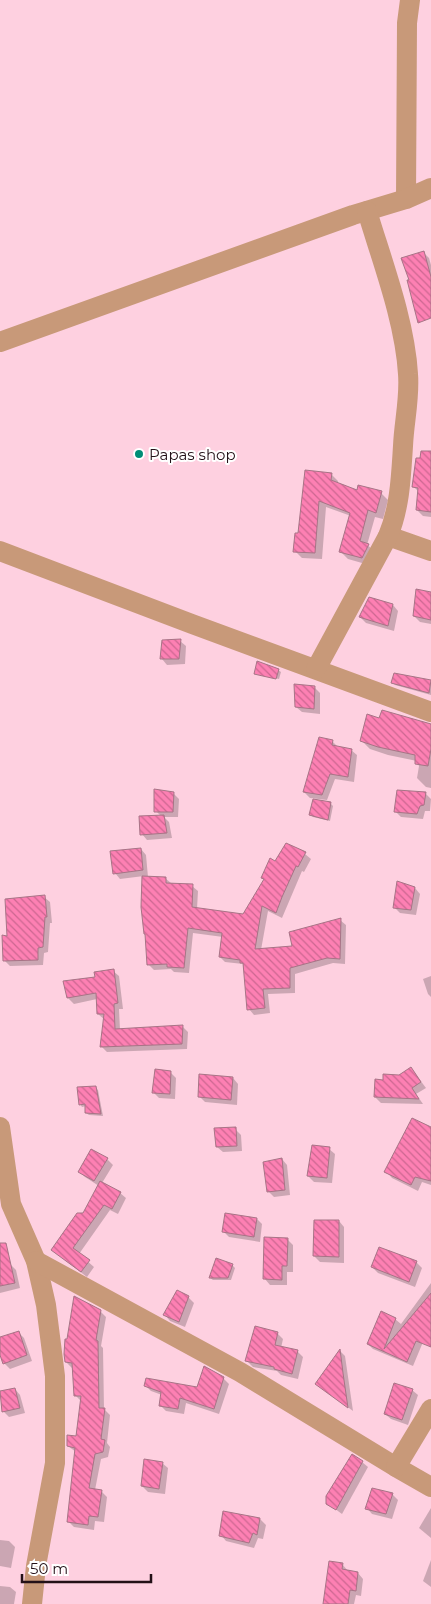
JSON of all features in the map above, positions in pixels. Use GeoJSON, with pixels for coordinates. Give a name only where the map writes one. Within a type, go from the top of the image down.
{"type":"FeatureCollection","features":[{"type":"Feature","properties":{"kind":"street"},"geometry":{"type":"LineString","coordinates":[[406,199],[407,23],[410,0]]}},
{"type":"Feature","properties":{"kind":"street"},"geometry":{"type":"LineString","coordinates":[[0,342],[367,211],[406,199],[431,188]]}},
{"type":"Feature","properties":{"kind":"street"},"geometry":{"type":"LineString","coordinates":[[316,669],[388,536],[394,521],[401,480],[408,375],[403,338],[391,289],[367,211]]}},
{"type":"Feature","properties":{"kind":"street"},"geometry":{"type":"LineString","coordinates":[[388,536],[431,551]]}},
{"type":"Feature","properties":{"kind":"street"},"geometry":{"type":"LineString","coordinates":[[0,551],[431,712]]}},
{"type":"Feature","properties":{"kind":"street"},"geometry":{"type":"LineString","coordinates":[[0,1128],[11,1204],[36,1261],[46,1306],[55,1376],[55,1463],[36,1566],[32,1604]]}},
{"type":"Feature","properties":{"kind":"street"},"geometry":{"type":"LineString","coordinates":[[36,1261],[240,1372],[396,1468],[431,1487]]}},
{"type":"Feature","properties":{"kind":"street"},"geometry":{"type":"LineString","coordinates":[[396,1468],[431,1409]]}},
{"type":"Feature","properties":{"kind":"building"},"geometry":{"type":"Polygon","coordinates":[[[424,251],[431,277],[431,318],[418,323],[407,280],[409,280],[401,258],[424,251]]]}},
{"type":"Feature","properties":{"kind":"building"},"geometry":{"type":"Polygon","coordinates":[[[421,451],[431,451],[431,512],[416,510],[418,488],[412,487],[416,458],[420,458],[421,451]]]}},
{"type":"Feature","properties":{"kind":"building"},"geometry":{"type":"Polygon","coordinates":[[[305,470],[332,473],[331,480],[357,490],[358,485],[382,491],[376,513],[368,510],[360,541],[369,544],[362,558],[339,552],[350,513],[319,501],[315,553],[293,552],[295,533],[298,533],[305,470]]]}},
{"type":"Feature","properties":{"kind":"building"},"geometry":{"type":"Polygon","coordinates":[[[416,589],[431,592],[431,620],[413,616],[416,589]]]}},
{"type":"Feature","properties":{"kind":"building"},"geometry":{"type":"Polygon","coordinates":[[[369,597],[393,604],[388,626],[359,617],[369,597]]]}},
{"type":"Feature","properties":{"kind":"building"},"geometry":{"type":"Polygon","coordinates":[[[181,639],[179,659],[160,659],[162,640],[181,639]]]}},
{"type":"Feature","properties":{"kind":"building"},"geometry":{"type":"Polygon","coordinates":[[[257,661],[279,669],[276,679],[254,674],[257,661]]]}},
{"type":"Feature","properties":{"kind":"building"},"geometry":{"type":"Polygon","coordinates":[[[394,673],[431,680],[429,693],[391,683],[394,673]]]}},
{"type":"Feature","properties":{"kind":"building"},"geometry":{"type":"Polygon","coordinates":[[[294,684],[315,686],[314,709],[295,707],[294,684]]]}},
{"type":"Feature","properties":{"kind":"building"},"geometry":{"type":"Polygon","coordinates":[[[382,710],[431,724],[431,749],[428,766],[415,764],[415,755],[360,741],[367,714],[379,718],[382,710]]]}},
{"type":"Feature","properties":{"kind":"building"},"geometry":{"type":"Polygon","coordinates":[[[319,737],[333,740],[332,745],[352,749],[348,777],[330,774],[322,795],[303,792],[319,737]]]}},
{"type":"Feature","properties":{"kind":"building"},"geometry":{"type":"Polygon","coordinates":[[[154,789],[174,792],[173,812],[154,812],[154,789]]]}},
{"type":"Feature","properties":{"kind":"building"},"geometry":{"type":"Polygon","coordinates":[[[397,790],[426,792],[424,805],[420,806],[417,814],[394,812],[397,790]]]}},
{"type":"Feature","properties":{"kind":"building"},"geometry":{"type":"Polygon","coordinates":[[[313,799],[331,802],[328,820],[309,815],[313,799]]]}},
{"type":"Feature","properties":{"kind":"building"},"geometry":{"type":"Polygon","coordinates":[[[164,815],[167,833],[140,835],[139,816],[164,815]]]}},
{"type":"Feature","properties":{"kind":"building"},"geometry":{"type":"Polygon","coordinates":[[[286,843],[306,852],[298,867],[296,866],[276,913],[262,906],[255,949],[292,946],[289,932],[341,918],[340,959],[327,958],[290,968],[290,988],[263,989],[265,1008],[247,1010],[243,963],[240,963],[240,960],[219,957],[222,933],[188,928],[184,968],[167,967],[167,964],[147,965],[141,907],[142,876],[166,877],[166,883],[193,884],[192,907],[243,914],[264,879],[261,878],[270,858],[275,861],[286,843]]]}},
{"type":"Feature","properties":{"kind":"building"},"geometry":{"type":"Polygon","coordinates":[[[141,848],[143,870],[113,874],[110,851],[141,848]]]}},
{"type":"Feature","properties":{"kind":"building"},"geometry":{"type":"Polygon","coordinates":[[[397,881],[415,887],[411,910],[393,908],[397,881]]]}},
{"type":"Feature","properties":{"kind":"building"},"geometry":{"type":"Polygon","coordinates":[[[45,895],[47,917],[45,917],[43,947],[38,948],[38,960],[3,961],[2,935],[7,936],[5,899],[45,895]]]}},
{"type":"Feature","properties":{"kind":"building"},"geometry":{"type":"Polygon","coordinates":[[[114,969],[118,1003],[114,1004],[115,1029],[183,1025],[182,1044],[100,1047],[104,1014],[97,1014],[96,993],[67,998],[63,981],[95,977],[94,972],[114,969]]]}},
{"type":"Feature","properties":{"kind":"building"},"geometry":{"type":"Polygon","coordinates":[[[411,1067],[421,1082],[412,1088],[419,1099],[374,1097],[375,1079],[383,1080],[383,1074],[399,1075],[411,1067]]]}},
{"type":"Feature","properties":{"kind":"building"},"geometry":{"type":"Polygon","coordinates":[[[155,1069],[171,1071],[170,1094],[152,1093],[155,1069]]]}},
{"type":"Feature","properties":{"kind":"building"},"geometry":{"type":"Polygon","coordinates":[[[199,1074],[233,1077],[231,1100],[198,1097],[199,1074]]]}},
{"type":"Feature","properties":{"kind":"building"},"geometry":{"type":"Polygon","coordinates":[[[96,1086],[101,1114],[85,1113],[85,1104],[79,1105],[77,1087],[96,1086]]]}},
{"type":"Feature","properties":{"kind":"building"},"geometry":{"type":"Polygon","coordinates":[[[412,1118],[431,1127],[431,1181],[415,1177],[411,1185],[384,1172],[412,1118]]]}},
{"type":"Feature","properties":{"kind":"building"},"geometry":{"type":"Polygon","coordinates":[[[236,1127],[237,1146],[216,1147],[214,1128],[236,1127]]]}},
{"type":"Feature","properties":{"kind":"building"},"geometry":{"type":"Polygon","coordinates":[[[312,1145],[330,1147],[327,1178],[307,1176],[312,1145]]]}},
{"type":"Feature","properties":{"kind":"building"},"geometry":{"type":"Polygon","coordinates":[[[91,1149],[108,1158],[94,1181],[78,1172],[91,1149]]]}},
{"type":"Feature","properties":{"kind":"building"},"geometry":{"type":"Polygon","coordinates":[[[282,1158],[285,1190],[267,1192],[263,1162],[282,1158]]]}},
{"type":"Feature","properties":{"kind":"building"},"geometry":{"type":"Polygon","coordinates":[[[100,1181],[121,1192],[112,1209],[104,1205],[73,1248],[90,1260],[81,1272],[51,1250],[77,1213],[83,1213],[100,1181]]]}},
{"type":"Feature","properties":{"kind":"building"},"geometry":{"type":"Polygon","coordinates":[[[225,1213],[257,1218],[254,1237],[222,1232],[225,1213]]]}},
{"type":"Feature","properties":{"kind":"building"},"geometry":{"type":"Polygon","coordinates":[[[314,1220],[339,1220],[339,1257],[313,1256],[314,1220]]]}},
{"type":"Feature","properties":{"kind":"building"},"geometry":{"type":"Polygon","coordinates":[[[264,1237],[288,1238],[287,1266],[282,1266],[282,1280],[263,1279],[264,1237]]]}},
{"type":"Feature","properties":{"kind":"building"},"geometry":{"type":"Polygon","coordinates":[[[0,1243],[6,1243],[15,1283],[0,1286],[0,1243]]]}},
{"type":"Feature","properties":{"kind":"building"},"geometry":{"type":"Polygon","coordinates":[[[379,1247],[417,1261],[409,1282],[371,1267],[379,1247]]]}},
{"type":"Feature","properties":{"kind":"building"},"geometry":{"type":"Polygon","coordinates":[[[216,1258],[233,1264],[228,1278],[209,1278],[216,1258]]]}},
{"type":"Feature","properties":{"kind":"building"},"geometry":{"type":"Polygon","coordinates":[[[177,1290],[189,1296],[179,1322],[163,1315],[177,1290]]]}},
{"type":"Feature","properties":{"kind":"building"},"geometry":{"type":"Polygon","coordinates":[[[431,1293],[431,1347],[416,1341],[407,1362],[367,1344],[381,1311],[396,1318],[384,1349],[431,1293]]]}},
{"type":"Feature","properties":{"kind":"building"},"geometry":{"type":"Polygon","coordinates":[[[74,1296],[101,1310],[96,1340],[98,1341],[99,1408],[105,1408],[101,1439],[105,1440],[103,1452],[95,1454],[89,1488],[102,1490],[98,1517],[89,1516],[88,1525],[67,1522],[75,1448],[67,1446],[67,1435],[76,1436],[81,1396],[74,1396],[72,1363],[65,1362],[64,1354],[65,1339],[67,1339],[74,1296]]]}},
{"type":"Feature","properties":{"kind":"building"},"geometry":{"type":"Polygon","coordinates":[[[255,1326],[278,1332],[275,1345],[298,1350],[292,1374],[274,1369],[274,1367],[245,1361],[255,1326]]]}},
{"type":"Feature","properties":{"kind":"building"},"geometry":{"type":"Polygon","coordinates":[[[19,1331],[27,1355],[3,1364],[0,1355],[0,1337],[19,1331]]]}},
{"type":"Feature","properties":{"kind":"building"},"geometry":{"type":"Polygon","coordinates":[[[340,1349],[343,1373],[348,1408],[315,1384],[340,1349]]]}},
{"type":"Feature","properties":{"kind":"building"},"geometry":{"type":"Polygon","coordinates":[[[204,1366],[224,1377],[214,1409],[180,1398],[178,1409],[159,1406],[161,1392],[144,1386],[146,1378],[197,1387],[204,1366]]]}},
{"type":"Feature","properties":{"kind":"building"},"geometry":{"type":"Polygon","coordinates":[[[394,1383],[413,1389],[402,1420],[384,1414],[394,1383]]]}},
{"type":"Feature","properties":{"kind":"building"},"geometry":{"type":"Polygon","coordinates":[[[15,1388],[20,1408],[2,1412],[0,1391],[15,1388]]]}},
{"type":"Feature","properties":{"kind":"building"},"geometry":{"type":"Polygon","coordinates":[[[352,1454],[363,1461],[336,1510],[326,1504],[326,1496],[352,1454]]]}},
{"type":"Feature","properties":{"kind":"building"},"geometry":{"type":"Polygon","coordinates":[[[144,1459],[163,1462],[159,1489],[141,1486],[144,1459]]]}},
{"type":"Feature","properties":{"kind":"building"},"geometry":{"type":"Polygon","coordinates":[[[372,1488],[393,1493],[386,1514],[365,1509],[372,1488]]]}},
{"type":"Feature","properties":{"kind":"building"},"geometry":{"type":"Polygon","coordinates":[[[223,1511],[260,1518],[257,1535],[253,1533],[249,1543],[219,1536],[223,1511]]]}},
{"type":"Feature","properties":{"kind":"building"},"geometry":{"type":"Polygon","coordinates":[[[329,1561],[343,1563],[342,1569],[358,1572],[356,1591],[350,1590],[348,1604],[323,1604],[329,1561]]]}},
{"type":"Feature","properties":{"kind":"place","name":"Papas shop"},"geometry":{"type":"Point","coordinates":[139,454]}}]}
